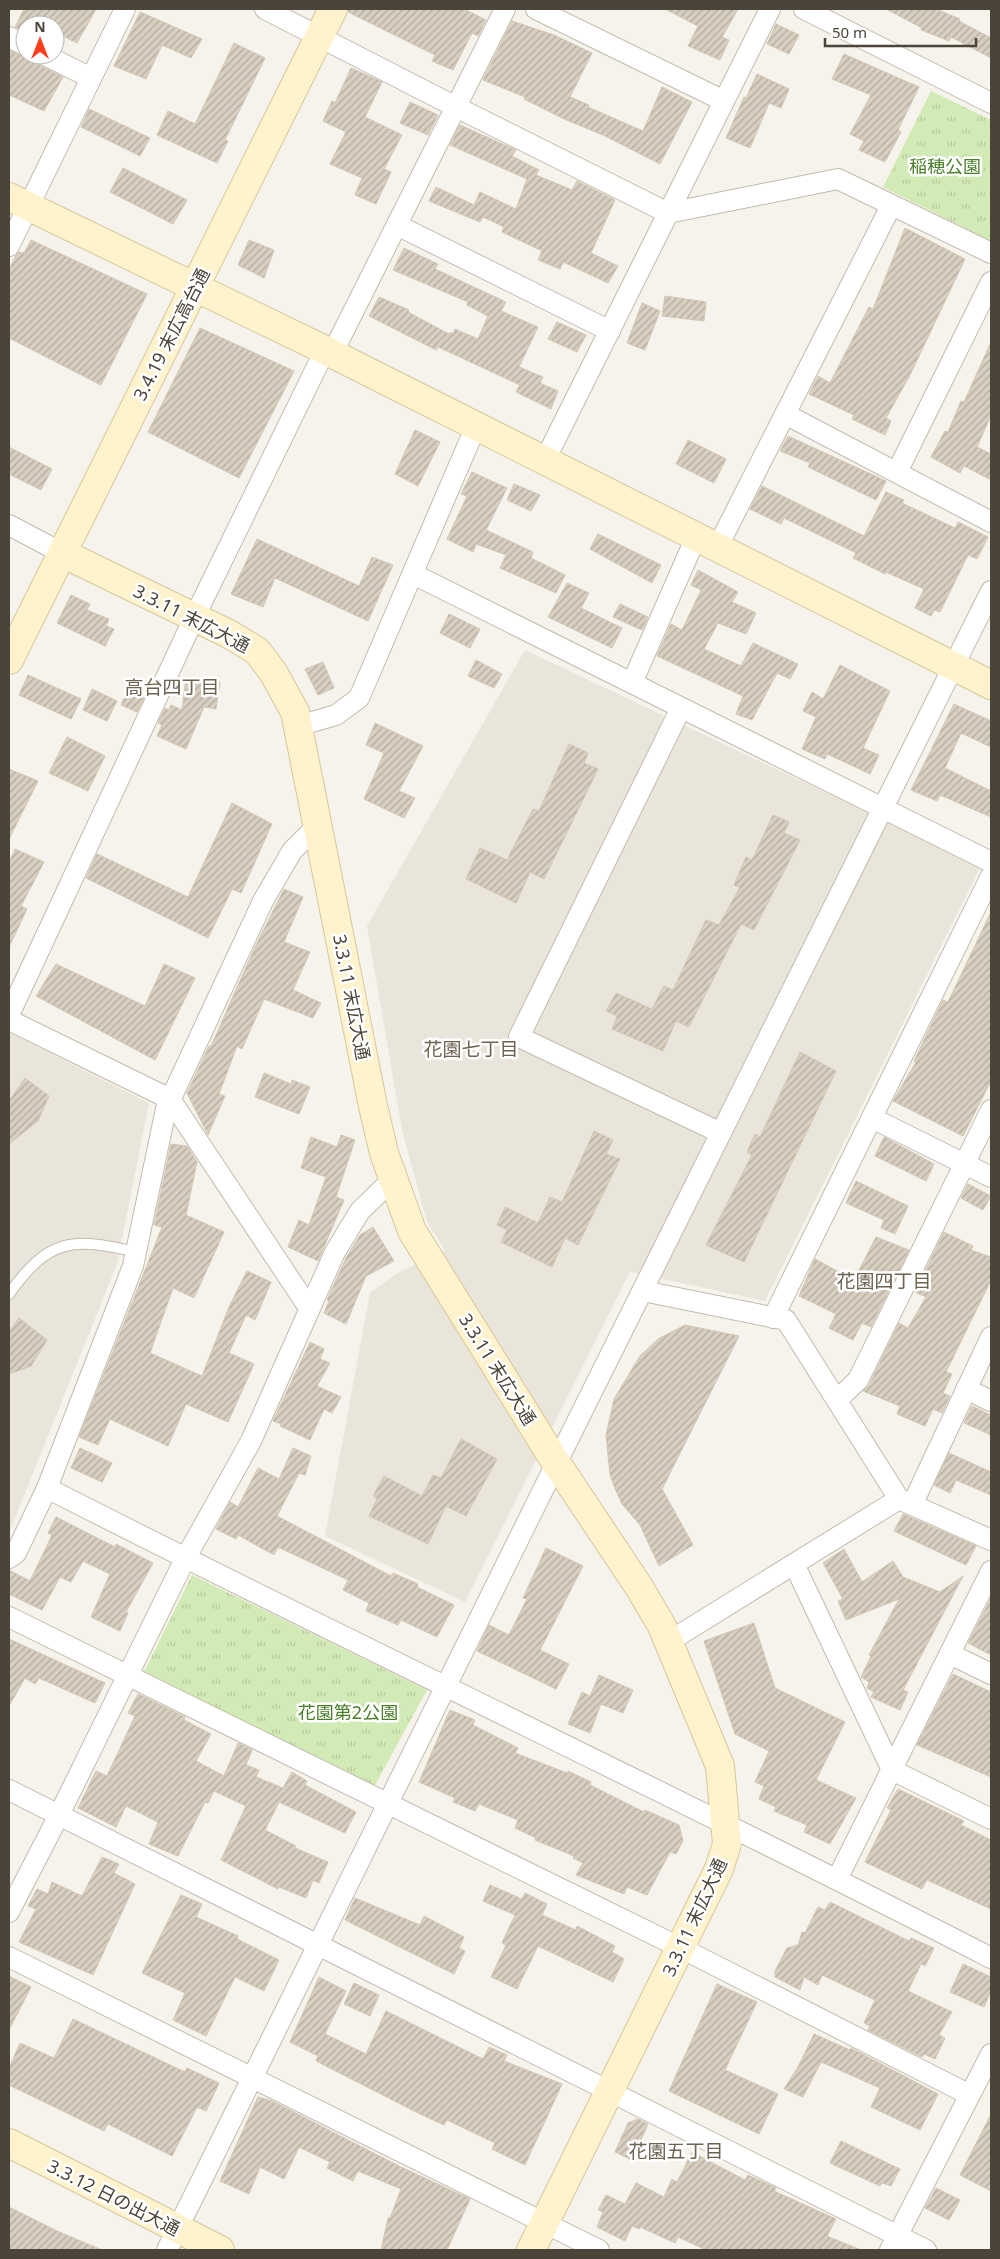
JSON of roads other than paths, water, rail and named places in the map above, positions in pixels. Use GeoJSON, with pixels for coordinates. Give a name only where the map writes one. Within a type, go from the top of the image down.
{"type":"FeatureCollection","features":[{"type":"Feature","properties":{"kind":"street"},"geometry":{"type":"LineString","coordinates":[[9,246],[19,202],[91,78],[125,9]]}},
{"type":"Feature","properties":{"kind":"street"},"geometry":{"type":"LineString","coordinates":[[264,9],[668,213],[838,179],[991,254]]}},
{"type":"Feature","properties":{"kind":"street","name":"3.4.19 末広高台通"},"geometry":{"type":"LineString","coordinates":[[9,660],[333,9]]}},
{"type":"Feature","properties":{"kind":"street"},"geometry":{"type":"LineString","coordinates":[[9,1015],[194,618],[329,352],[397,225],[505,9]]}},
{"type":"Feature","properties":{"kind":"street"},"geometry":{"type":"LineString","coordinates":[[536,9],[724,101]]}},
{"type":"Feature","properties":{"kind":"street"},"geometry":{"type":"LineString","coordinates":[[545,460],[770,9]]}},
{"type":"Feature","properties":{"kind":"street"},"geometry":{"type":"LineString","coordinates":[[804,9],[991,103]]}},
{"type":"Feature","properties":{"kind":"street"},"geometry":{"type":"LineString","coordinates":[[64,65],[91,78]]}},
{"type":"Feature","properties":{"kind":"street"},"geometry":{"type":"LineString","coordinates":[[19,202],[329,352],[991,685]]}},
{"type":"Feature","properties":{"kind":"street"},"geometry":{"type":"LineString","coordinates":[[632,683],[706,542],[785,414],[891,206]]}},
{"type":"Feature","properties":{"kind":"street"},"geometry":{"type":"LineString","coordinates":[[397,225],[610,331]]}},
{"type":"Feature","properties":{"kind":"street"},"geometry":{"type":"LineString","coordinates":[[897,472],[991,282]]}},
{"type":"Feature","properties":{"kind":"street"},"geometry":{"type":"LineString","coordinates":[[785,414],[991,522]]}},
{"type":"Feature","properties":{"kind":"street"},"geometry":{"type":"LineString","coordinates":[[298,726],[336,715],[359,698],[476,426]]}},
{"type":"Feature","properties":{"kind":"street"},"geometry":{"type":"LineString","coordinates":[[9,525],[62,553]]}},
{"type":"Feature","properties":{"kind":"street","name":"3.3.11 末広大通"},"geometry":{"type":"LineString","coordinates":[[62,553],[229,634],[257,651],[278,680],[295,712],[373,1106],[393,1179],[412,1231],[557,1464],[639,1587],[668,1642],[720,1766],[726,1844],[719,1869],[531,2250]]}},
{"type":"Feature","properties":{"kind":"street"},"geometry":{"type":"LineString","coordinates":[[413,574],[991,862]]}},
{"type":"Feature","properties":{"kind":"street"},"geometry":{"type":"LineString","coordinates":[[172,2240],[991,591]]}},
{"type":"Feature","properties":{"kind":"street"},"geometry":{"type":"LineString","coordinates":[[682,708],[519,1037],[721,1133]]}},
{"type":"Feature","properties":{"kind":"street"},"geometry":{"type":"LineString","coordinates":[[9,1558],[16,1554],[48,1488],[133,1266],[166,1109],[170,1099],[262,901],[292,851],[318,825]]}},
{"type":"Feature","properties":{"kind":"street"},"geometry":{"type":"LineString","coordinates":[[773,1318],[991,876]]}},
{"type":"Feature","properties":{"kind":"street"},"geometry":{"type":"LineString","coordinates":[[9,1020],[170,1099],[309,1308]]}},
{"type":"Feature","properties":{"kind":"street"},"geometry":{"type":"LineString","coordinates":[[836,1400],[858,1380],[991,1110]]}},
{"type":"Feature","properties":{"kind":"street"},"geometry":{"type":"LineString","coordinates":[[872,1118],[991,1177]]}},
{"type":"Feature","properties":{"kind":"street"},"geometry":{"type":"LineString","coordinates":[[9,1912],[186,1559],[251,1441],[335,1252],[360,1211],[393,1179]]}},
{"type":"Feature","properties":{"kind":"street"},"geometry":{"type":"LineString","coordinates":[[643,1291],[786,1320],[836,1400],[906,1502],[991,1540]]}},
{"type":"Feature","properties":{"kind":"street"},"geometry":{"type":"LineString","coordinates":[[668,1642],[794,1564],[906,1502],[966,1389],[991,1337]]}},
{"type":"Feature","properties":{"kind":"street"},"geometry":{"type":"LineString","coordinates":[[966,1389],[991,1401]]}},
{"type":"Feature","properties":{"kind":"street"},"geometry":{"type":"LineString","coordinates":[[48,1488],[186,1559],[446,1685],[837,1879],[991,1958]]}},
{"type":"Feature","properties":{"kind":"street"},"geometry":{"type":"LineString","coordinates":[[794,1564],[892,1770],[991,1819]]}},
{"type":"Feature","properties":{"kind":"street"},"geometry":{"type":"LineString","coordinates":[[837,1879],[991,1571]]}},
{"type":"Feature","properties":{"kind":"street"},"geometry":{"type":"LineString","coordinates":[[9,1617],[681,1948],[970,2095]]}},
{"type":"Feature","properties":{"kind":"street"},"geometry":{"type":"LineString","coordinates":[[950,1654],[991,1674]]}},
{"type":"Feature","properties":{"kind":"street"},"geometry":{"type":"LineString","coordinates":[[9,1790],[317,1946],[611,2090],[894,2243],[926,2250]]}},
{"type":"Feature","properties":{"kind":"street"},"geometry":{"type":"LineString","coordinates":[[9,1957],[599,2250]]}},
{"type":"Feature","properties":{"kind":"street"},"geometry":{"type":"LineString","coordinates":[[894,2243],[991,2054]]}},
{"type":"Feature","properties":{"kind":"street","name":"3.3.12 日の出大通"},"geometry":{"type":"LineString","coordinates":[[9,2144],[172,2240],[220,2250]]}},
{"type":"Feature","properties":{"kind":"lane"},"geometry":{"type":"LineString","coordinates":[[9,1294],[45,1253],[70,1244],[101,1244],[136,1252]]}},
{"type":"Feature","properties":{"kind":"district","name":"高台四丁目"},"geometry":{"type":"Point","coordinates":[172,687]}},
{"type":"Feature","properties":{"kind":"district","name":"花園七丁目"},"geometry":{"type":"Point","coordinates":[471,1049]}},
{"type":"Feature","properties":{"kind":"district","name":"花園四丁目"},"geometry":{"type":"Point","coordinates":[884,1281]}},
{"type":"Feature","properties":{"kind":"district","name":"花園五丁目"},"geometry":{"type":"Point","coordinates":[676,2151]}},
{"type":"Feature","properties":{"kind":"park label","name":"稲穂公園"},"geometry":{"type":"Point","coordinates":[945,166]}},
{"type":"Feature","properties":{"kind":"park label","name":"花園第2公園"},"geometry":{"type":"Point","coordinates":[348,1712]}}]}
